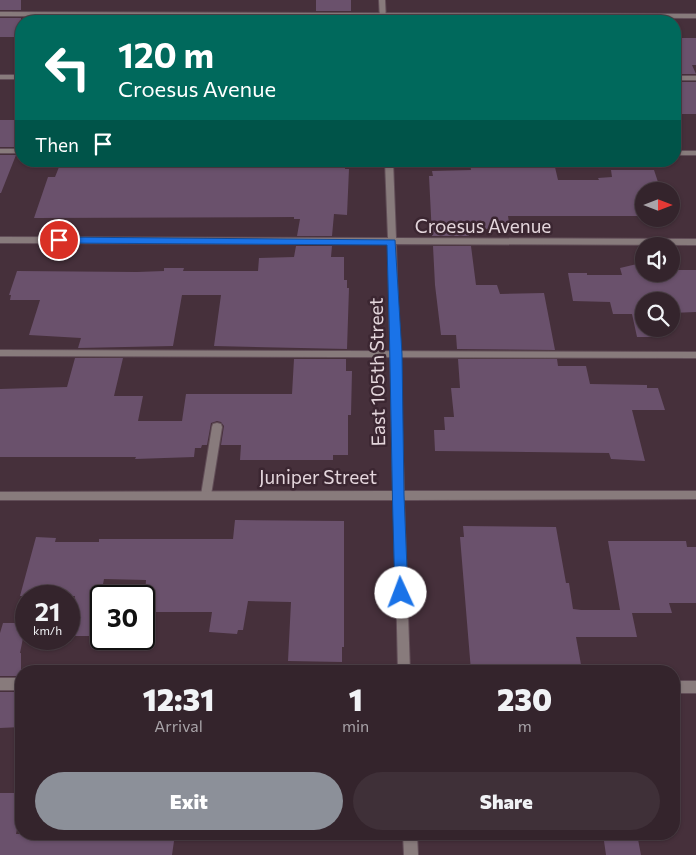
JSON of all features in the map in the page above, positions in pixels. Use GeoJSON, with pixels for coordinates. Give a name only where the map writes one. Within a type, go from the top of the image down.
{"type":"FeatureCollection","features":[{"type":"Feature","properties":{"kind":"street"},"geometry":{"type":"LineString","coordinates":[[382,0],[383,15]]}},
{"type":"Feature","properties":{"kind":"street"},"geometry":{"type":"LineString","coordinates":[[0,14],[96,15]]}},
{"type":"Feature","properties":{"kind":"street"},"geometry":{"type":"LineString","coordinates":[[681,16],[696,16]]}},
{"type":"Feature","properties":{"kind":"street"},"geometry":{"type":"LineString","coordinates":[[0,77],[15,77]]}},
{"type":"Feature","properties":{"kind":"street"},"geometry":{"type":"LineString","coordinates":[[681,78],[696,78]]}},
{"type":"Feature","properties":{"kind":"street"},"geometry":{"type":"LineString","coordinates":[[0,151],[15,151]]}},
{"type":"Feature","properties":{"kind":"street"},"geometry":{"type":"LineString","coordinates":[[681,153],[696,153]]}},
{"type":"Feature","properties":{"kind":"street","name":"East 105th Street"},"geometry":{"type":"LineString","coordinates":[[388,167],[396,354],[398,495],[404,665]]}},
{"type":"Feature","properties":{"kind":"street","name":"Croesus Avenue"},"geometry":{"type":"LineString","coordinates":[[0,240],[696,242]]}},
{"type":"Feature","properties":{"kind":"street"},"geometry":{"type":"LineString","coordinates":[[0,353],[696,356]]}},
{"type":"Feature","properties":{"kind":"street"},"geometry":{"type":"LineString","coordinates":[[206,495],[217,427]]}},
{"type":"Feature","properties":{"kind":"street","name":"Juniper Street"},"geometry":{"type":"LineString","coordinates":[[0,496],[696,495]]}},
{"type":"Feature","properties":{"kind":"street"},"geometry":{"type":"LineString","coordinates":[[0,684],[15,684]]}},
{"type":"Feature","properties":{"kind":"street"},"geometry":{"type":"LineString","coordinates":[[680,687],[696,687]]}},
{"type":"Feature","properties":{"kind":"street"},"geometry":{"type":"LineString","coordinates":[[410,840],[411,855]]}},
{"type":"Feature","properties":{"kind":"building"},"geometry":{"type":"Polygon","coordinates":[[[0,0],[21,0],[21,10],[0,10],[0,0]]]}},
{"type":"Feature","properties":{"kind":"building"},"geometry":{"type":"Polygon","coordinates":[[[316,0],[351,0],[351,11],[316,11],[316,0]]]}},
{"type":"Feature","properties":{"kind":"building"},"geometry":{"type":"Polygon","coordinates":[[[0,18],[15,18],[15,37],[0,37],[0,18]]]}},
{"type":"Feature","properties":{"kind":"building"},"geometry":{"type":"Polygon","coordinates":[[[681,38],[696,38],[696,65],[692,65],[696,74],[681,74],[681,38]]]}},
{"type":"Feature","properties":{"kind":"building"},"geometry":{"type":"Polygon","coordinates":[[[681,82],[696,82],[696,114],[681,114],[681,82]]]}},
{"type":"Feature","properties":{"kind":"building"},"geometry":{"type":"Polygon","coordinates":[[[0,120],[15,120],[15,147],[0,147],[0,120]]]}},
{"type":"Feature","properties":{"kind":"building"},"geometry":{"type":"Polygon","coordinates":[[[0,155],[15,155],[1,193],[0,155]]]}},
{"type":"Feature","properties":{"kind":"building"},"geometry":{"type":"Polygon","coordinates":[[[59,167],[345,167],[345,169],[349,169],[347,215],[334,214],[332,236],[297,236],[300,219],[294,219],[294,217],[34,218],[48,177],[55,177],[59,167]]]}},
{"type":"Feature","properties":{"kind":"building"},"geometry":{"type":"Polygon","coordinates":[[[471,167],[555,167],[558,180],[599,180],[598,178],[612,177],[611,170],[654,170],[658,182],[635,182],[635,216],[508,216],[510,229],[468,229],[469,236],[432,236],[429,176],[433,176],[432,171],[471,170],[471,167]]]}},
{"type":"Feature","properties":{"kind":"building"},"geometry":{"type":"Polygon","coordinates":[[[296,246],[332,246],[331,257],[344,257],[344,280],[347,280],[347,288],[349,288],[347,349],[214,346],[221,295],[182,295],[173,346],[78,348],[81,338],[29,335],[40,300],[10,300],[11,295],[9,295],[17,271],[137,272],[164,271],[164,268],[184,268],[183,271],[258,271],[259,258],[294,257],[296,246]]]}},
{"type":"Feature","properties":{"kind":"building"},"geometry":{"type":"Polygon","coordinates":[[[433,246],[471,246],[476,285],[497,285],[500,294],[544,293],[555,350],[457,349],[456,335],[441,335],[433,246]]]}},
{"type":"Feature","properties":{"kind":"building"},"geometry":{"type":"Polygon","coordinates":[[[635,264],[635,282],[680,282],[680,270],[696,270],[696,312],[680,313],[680,292],[635,292],[635,328],[632,314],[613,314],[610,302],[573,301],[568,273],[622,275],[620,268],[635,264]]]}},
{"type":"Feature","properties":{"kind":"building"},"geometry":{"type":"Polygon","coordinates":[[[75,358],[123,358],[114,396],[143,396],[138,421],[182,421],[186,394],[292,394],[294,359],[346,359],[346,371],[352,371],[351,415],[348,415],[348,455],[333,455],[333,460],[240,460],[241,445],[221,445],[224,426],[221,422],[217,421],[211,423],[207,445],[195,448],[194,457],[135,459],[136,457],[0,457],[0,389],[67,387],[75,358]]]}},
{"type":"Feature","properties":{"kind":"building"},"geometry":{"type":"Polygon","coordinates":[[[458,359],[557,359],[558,366],[586,366],[590,384],[647,385],[647,388],[658,388],[665,410],[632,410],[645,461],[611,459],[609,453],[435,451],[434,430],[445,430],[444,417],[454,417],[451,388],[460,388],[458,359]]]}},
{"type":"Feature","properties":{"kind":"building"},"geometry":{"type":"Polygon","coordinates":[[[235,520],[344,521],[344,647],[342,647],[342,662],[288,661],[291,602],[248,601],[243,630],[238,630],[237,634],[209,632],[212,612],[155,612],[155,585],[146,585],[146,580],[104,579],[103,585],[90,585],[90,636],[80,636],[80,585],[23,585],[36,537],[56,538],[55,542],[99,542],[99,539],[233,539],[235,520]]]}},
{"type":"Feature","properties":{"kind":"building"},"geometry":{"type":"Polygon","coordinates":[[[463,526],[556,527],[566,583],[569,583],[573,609],[581,610],[620,610],[608,541],[686,541],[687,547],[696,547],[696,603],[669,603],[672,613],[632,613],[637,637],[576,637],[581,665],[471,665],[460,537],[464,537],[463,526]]]}},
{"type":"Feature","properties":{"kind":"building"},"geometry":{"type":"Polygon","coordinates":[[[3,623],[15,623],[15,650],[21,650],[21,665],[15,665],[15,676],[0,676],[0,633],[3,623]]]}},
{"type":"Feature","properties":{"kind":"building"},"geometry":{"type":"Polygon","coordinates":[[[0,692],[15,692],[15,727],[0,728],[0,692]]]}},
{"type":"Feature","properties":{"kind":"building"},"geometry":{"type":"Polygon","coordinates":[[[0,793],[15,793],[15,840],[174,840],[172,855],[0,855],[0,793]]]}},
{"type":"Feature","properties":{"kind":"building"},"geometry":{"type":"Polygon","coordinates":[[[604,840],[638,840],[641,855],[606,855],[604,840]]]}},
{"type":"Feature","properties":{"kind":"route"},"geometry":{"type":"LineString","coordinates":[[59,240],[392,242],[401,593]]}}]}
